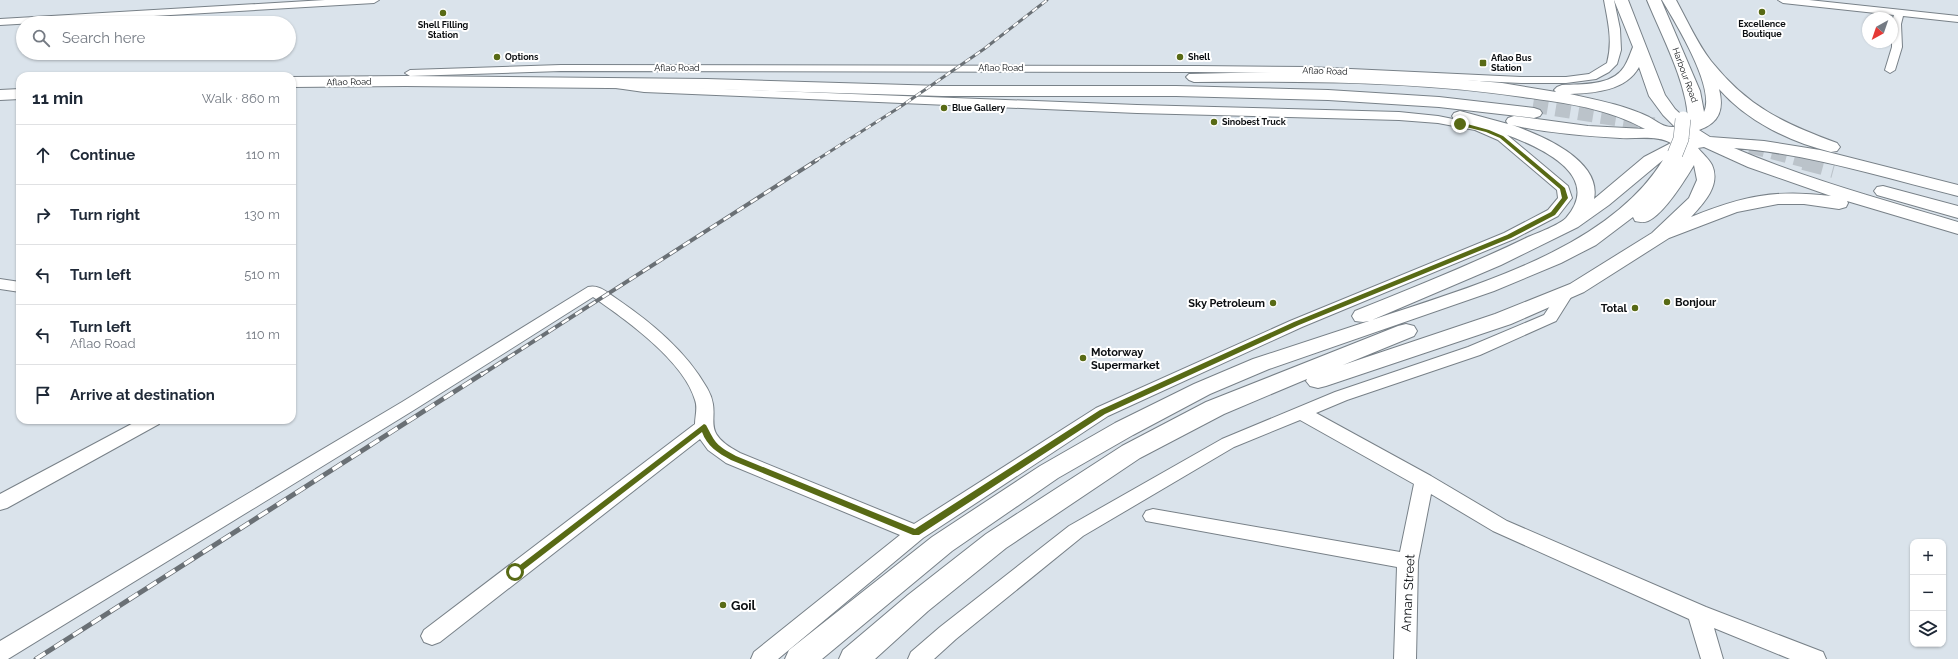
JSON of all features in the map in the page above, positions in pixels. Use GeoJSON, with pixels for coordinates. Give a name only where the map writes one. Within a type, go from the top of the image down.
{"type":"FeatureCollection","features":[{"type":"Feature","properties":{"kind":"highway"},"geometry":{"type":"LineString","coordinates":[[1621,0],[1640,47],[1656,96],[1687,138],[1703,165],[1706,180],[1696,200],[1659,237]]}},
{"type":"Feature","properties":{"kind":"highway","name":"Harbour Road"},"geometry":{"type":"LineString","coordinates":[[1640,0],[1672,71],[1681,103],[1683,119],[1681,139],[1660,179],[1658,193]]}},
{"type":"Feature","properties":{"kind":"highway","name":"Harbour Road"},"geometry":{"type":"LineString","coordinates":[[1654,0],[1692,91],[1696,108],[1696,126],[1690,155],[1679,178],[1658,193]]}},
{"type":"Feature","properties":{"kind":"highway"},"geometry":{"type":"LineString","coordinates":[[1669,0],[1704,62],[1734,96],[1757,114],[1789,131],[1958,190]]}},
{"type":"Feature","properties":{"kind":"highway"},"geometry":{"type":"LineString","coordinates":[[948,86],[986,78],[1026,76],[1315,76],[1422,81],[1541,90],[1585,89],[1604,86],[1620,79],[1629,71],[1640,47]]}},
{"type":"Feature","properties":{"kind":"highway"},"geometry":{"type":"LineString","coordinates":[[1261,364],[1287,348],[1458,276],[1572,222],[1619,188],[1652,158],[1687,138],[1706,121],[1713,112],[1713,98],[1704,62]]}},
{"type":"Feature","properties":{"kind":"highway","name":"Aflao Road"},"geometry":{"type":"LineString","coordinates":[[296,76],[410,73],[1328,95],[1533,109]]}},
{"type":"Feature","properties":{"kind":"highway","name":"Aflao Road"},"geometry":{"type":"LineString","coordinates":[[296,82],[413,81],[948,86]]}},
{"type":"Feature","properties":{"kind":"highway"},"geometry":{"type":"LineString","coordinates":[[948,86],[985,96],[1361,106],[1439,113],[1569,129],[1758,145],[1793,150],[1958,190]]}},
{"type":"Feature","properties":{"kind":"highway"},"geometry":{"type":"LineString","coordinates":[[1486,87],[1570,99],[1613,109],[1769,169],[1916,217],[1958,228]]}},
{"type":"Feature","properties":{"kind":"highway"},"geometry":{"type":"LineString","coordinates":[[0,90],[16,89]]}},
{"type":"Feature","properties":{"kind":"highway"},"geometry":{"type":"LineString","coordinates":[[0,95],[16,94]]}},
{"type":"Feature","properties":{"kind":"highway"},"geometry":{"type":"LineString","coordinates":[[1439,113],[1498,125],[1531,138],[1559,153],[1574,165],[1585,182],[1586,194],[1583,204],[1572,222]]}},
{"type":"Feature","properties":{"kind":"highway"},"geometry":{"type":"LineString","coordinates":[[1958,201],[1832,172],[1958,212]]}},
{"type":"Feature","properties":{"kind":"highway"},"geometry":{"type":"LineString","coordinates":[[800,659],[942,544],[1049,472],[1124,429],[1194,392],[1261,364],[1378,334],[1520,290],[1575,264],[1610,243],[1631,228],[1658,193]]}},
{"type":"Feature","properties":{"kind":"highway"},"geometry":{"type":"LineString","coordinates":[[1131,452],[1160,444],[1283,392],[1503,319],[1565,294],[1659,237],[1727,209],[1769,199],[1812,199],[1855,205],[1916,217]]}},
{"type":"Feature","properties":{"kind":"highway"},"geometry":{"type":"LineString","coordinates":[[854,659],[918,604],[996,541],[1131,452],[1215,408],[1378,334]]}},
{"type":"Feature","properties":{"kind":"street"},"geometry":{"type":"LineString","coordinates":[[168,11],[196,0]]}},
{"type":"Feature","properties":{"kind":"street"},"geometry":{"type":"LineString","coordinates":[[92,16],[374,0]]}},
{"type":"Feature","properties":{"kind":"street","name":"Aflao Road"},"geometry":{"type":"LineString","coordinates":[[410,73],[561,68],[1196,68],[1308,70],[1541,81],[1566,80],[1592,76],[1605,70],[1612,64],[1616,50],[1615,29],[1609,0]]}},
{"type":"Feature","properties":{"kind":"street"},"geometry":{"type":"LineString","coordinates":[[1783,0],[1899,14],[1958,19]]}},
{"type":"Feature","properties":{"kind":"street"},"geometry":{"type":"LineString","coordinates":[[1890,70],[1897,47],[1896,24],[1899,14]]}},
{"type":"Feature","properties":{"kind":"street"},"geometry":{"type":"LineString","coordinates":[[0,22],[16,21]]}},
{"type":"Feature","properties":{"kind":"street","name":"Aflao Road"},"geometry":{"type":"LineString","coordinates":[[598,83],[659,90],[1145,109],[1399,116],[1474,127],[1501,137],[1563,189],[1565,198],[1553,213],[1509,236],[1296,324],[1102,412],[916,533]]}},
{"type":"Feature","properties":{"kind":"street"},"geometry":{"type":"LineString","coordinates":[[0,284],[16,286]]}},
{"type":"Feature","properties":{"kind":"street"},"geometry":{"type":"LineString","coordinates":[[0,652],[408,406],[593,290],[631,315],[653,333],[682,364],[701,393],[705,404],[704,426],[708,437],[718,450],[733,458],[916,533],[762,659]]}},
{"type":"Feature","properties":{"kind":"street"},"geometry":{"type":"LineString","coordinates":[[918,659],[948,633],[1076,531],[1228,443],[1341,396],[1474,351],[1544,321],[1550,318],[1565,294]]}},
{"type":"Feature","properties":{"kind":"street"},"geometry":{"type":"LineString","coordinates":[[1300,412],[1424,481],[1500,526],[1698,613],[1815,659]]}},
{"type":"Feature","properties":{"kind":"street"},"geometry":{"type":"LineString","coordinates":[[0,503],[146,424]]}},
{"type":"Feature","properties":{"kind":"street"},"geometry":{"type":"LineString","coordinates":[[432,636],[704,426]]}},
{"type":"Feature","properties":{"kind":"street","name":"Annan Street"},"geometry":{"type":"LineString","coordinates":[[1405,659],[1408,561],[1424,481]]}},
{"type":"Feature","properties":{"kind":"street"},"geometry":{"type":"LineString","coordinates":[[1153,516],[1408,561]]}},
{"type":"Feature","properties":{"kind":"street"},"geometry":{"type":"LineString","coordinates":[[1698,613],[1712,659]]}},
{"type":"Feature","properties":{"kind":"tunnel"},"geometry":{"type":"LineString","coordinates":[[1533,105],[1654,125]]}},
{"type":"Feature","properties":{"kind":"tunnel"},"geometry":{"type":"LineString","coordinates":[[1750,146],[1808,161]]}},
{"type":"Feature","properties":{"kind":"tunnel"},"geometry":{"type":"LineString","coordinates":[[1804,160],[1834,168]]}},
{"type":"Feature","properties":{"kind":"railway"},"geometry":{"type":"LineString","coordinates":[[815,161],[900,107],[984,49],[1047,0]]}},
{"type":"Feature","properties":{"kind":"railway"},"geometry":{"type":"LineString","coordinates":[[481,375],[817,160]]}},
{"type":"Feature","properties":{"kind":"railway"},"geometry":{"type":"LineString","coordinates":[[36,659],[482,374]]}},
{"type":"Feature","properties":{"kind":"place","name":"Excellence Boutique"},"geometry":{"type":"Point","coordinates":[1762,12]}},
{"type":"Feature","properties":{"kind":"place","name":"Shell Filling Station"},"geometry":{"type":"Point","coordinates":[443,13]}},
{"type":"Feature","properties":{"kind":"place","name":"Options"},"geometry":{"type":"Point","coordinates":[497,57]}},
{"type":"Feature","properties":{"kind":"place","name":"Shell"},"geometry":{"type":"Point","coordinates":[1180,57]}},
{"type":"Feature","properties":{"kind":"place","name":"Aflao Bus Station"},"geometry":{"type":"Point","coordinates":[1483,63]}},
{"type":"Feature","properties":{"kind":"place","name":"Blue Gallery"},"geometry":{"type":"Point","coordinates":[944,108]}},
{"type":"Feature","properties":{"kind":"place","name":"Sinobest Truck"},"geometry":{"type":"Point","coordinates":[1214,122]}},
{"type":"Feature","properties":{"kind":"place","name":"Bonjour"},"geometry":{"type":"Point","coordinates":[1667,302]}},
{"type":"Feature","properties":{"kind":"place","name":"Sky Petroleum"},"geometry":{"type":"Point","coordinates":[1273,303]}},
{"type":"Feature","properties":{"kind":"place","name":"Total"},"geometry":{"type":"Point","coordinates":[1635,308]}},
{"type":"Feature","properties":{"kind":"place","name":"Motorway Supermarket"},"geometry":{"type":"Point","coordinates":[1083,358]}},
{"type":"Feature","properties":{"kind":"place","name":"Goil"},"geometry":{"type":"Point","coordinates":[723,605]}},
{"type":"Feature","properties":{"kind":"route"},"geometry":{"type":"LineString","coordinates":[[515,572],[704,426],[708,437],[718,450],[733,458],[916,533],[1102,412],[1275,333],[1509,236],[1553,213],[1565,198],[1563,189],[1501,137],[1488,131],[1460,124]]}}]}
